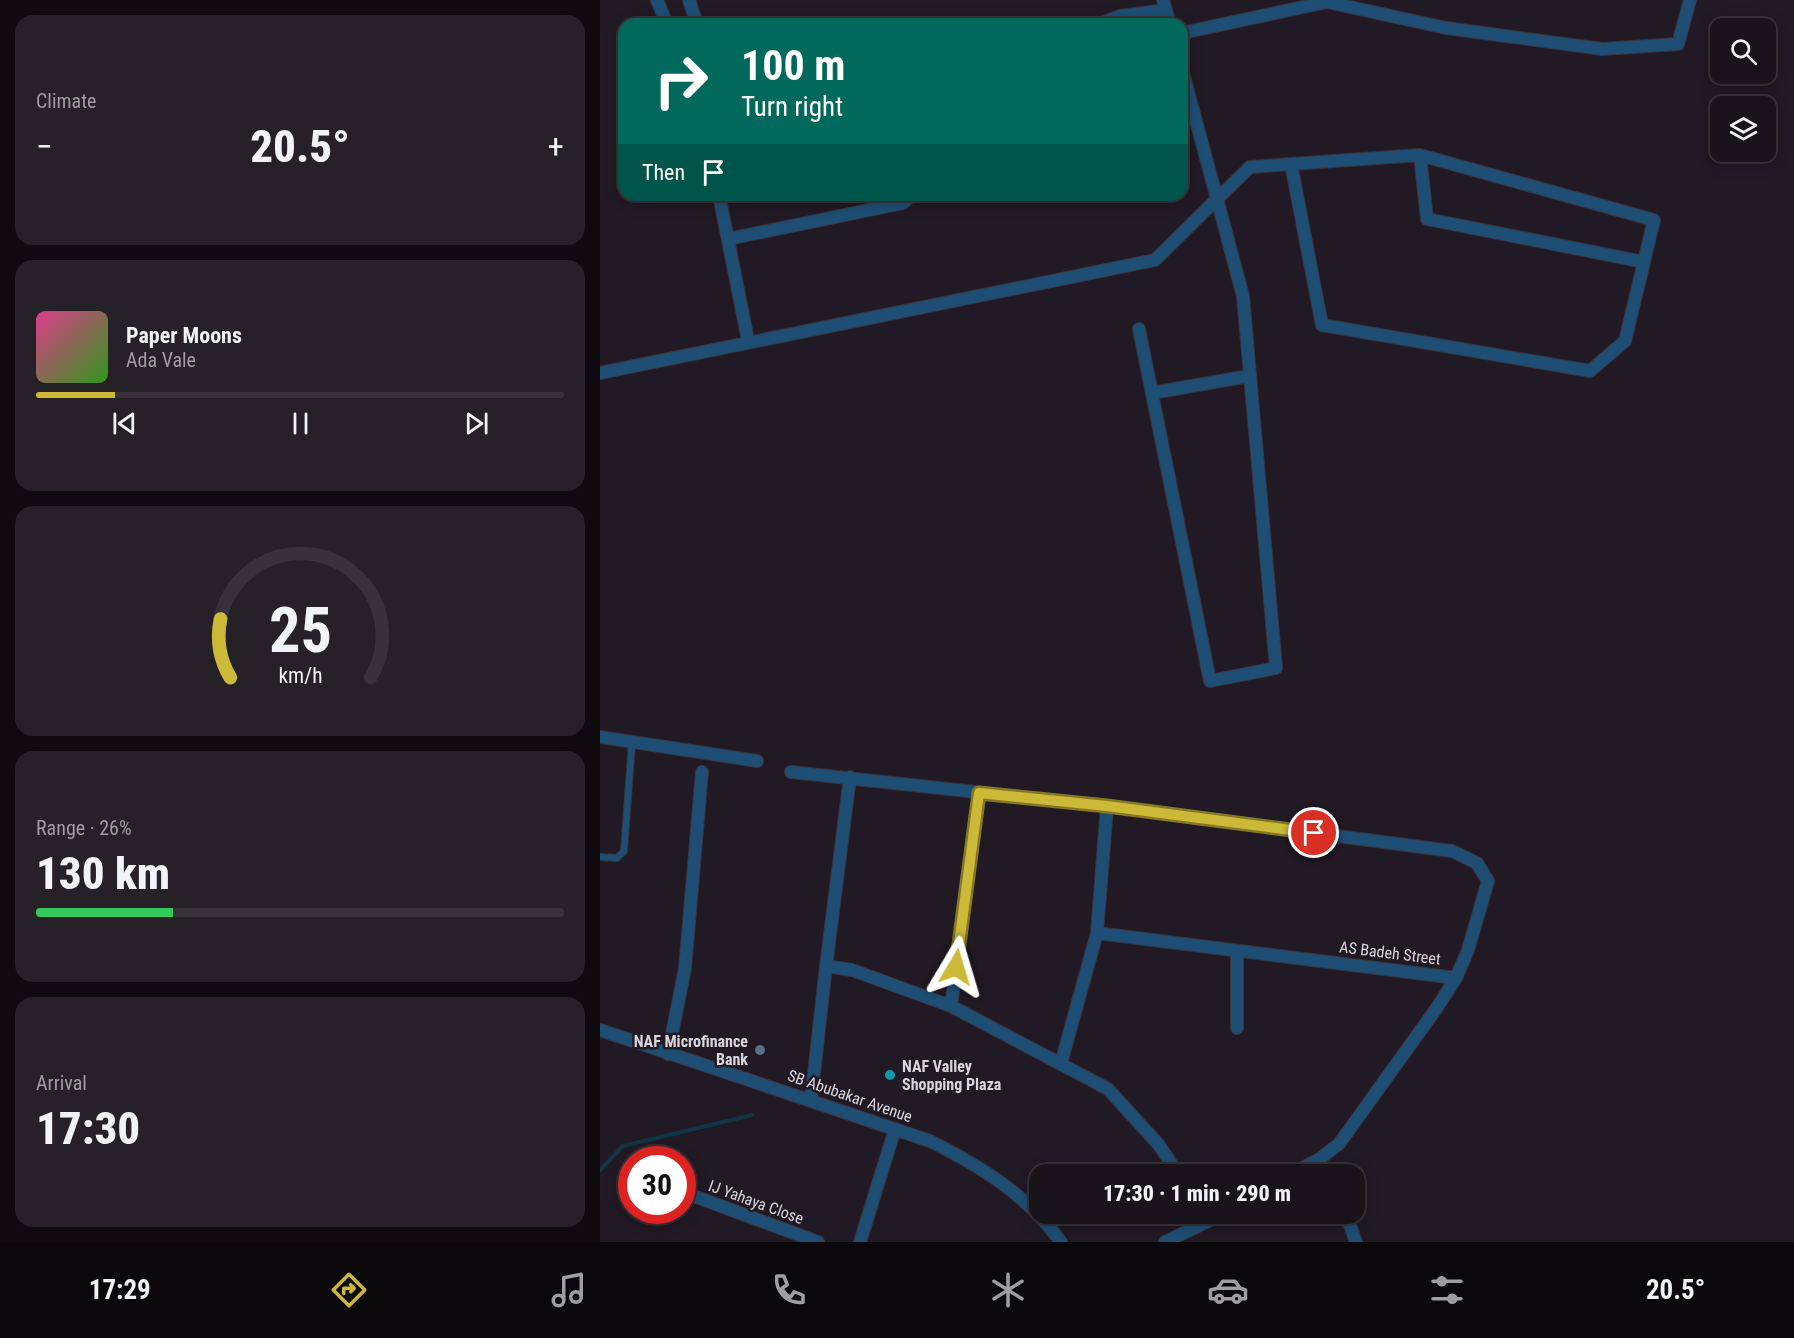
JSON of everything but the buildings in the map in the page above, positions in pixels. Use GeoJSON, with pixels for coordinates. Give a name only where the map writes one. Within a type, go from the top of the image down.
{"type":"FeatureCollection","features":[{"type":"Feature","properties":{"kind":"street"},"geometry":{"type":"LineString","coordinates":[[657,0],[664,18]]}},
{"type":"Feature","properties":{"kind":"street"},"geometry":{"type":"LineString","coordinates":[[689,0],[695,18]]}},
{"type":"Feature","properties":{"kind":"street"},"geometry":{"type":"LineString","coordinates":[[1188,32],[1327,2],[1446,28],[1602,49],[1678,44],[1690,0]]}},
{"type":"Feature","properties":{"kind":"street"},"geometry":{"type":"LineString","coordinates":[[1115,18],[1164,5]]}},
{"type":"Feature","properties":{"kind":"street"},"geometry":{"type":"LineString","coordinates":[[1139,328],[1210,681],[1276,668],[1243,296],[1188,91]]}},
{"type":"Feature","properties":{"kind":"street"},"geometry":{"type":"LineString","coordinates":[[600,373],[748,340],[1155,260],[1250,166],[1420,155],[1654,220],[1625,340],[1590,371],[1322,325],[1291,164]]}},
{"type":"Feature","properties":{"kind":"street"},"geometry":{"type":"LineString","coordinates":[[1420,155],[1427,219],[1644,262]]}},
{"type":"Feature","properties":{"kind":"street"},"geometry":{"type":"LineString","coordinates":[[720,201],[748,340]]}},
{"type":"Feature","properties":{"kind":"street"},"geometry":{"type":"LineString","coordinates":[[728,239],[905,201]]}},
{"type":"Feature","properties":{"kind":"street"},"geometry":{"type":"LineString","coordinates":[[1152,393],[1249,376]]}},
{"type":"Feature","properties":{"kind":"street"},"geometry":{"type":"LineString","coordinates":[[600,737],[757,761]]}},
{"type":"Feature","properties":{"kind":"street"},"geometry":{"type":"LineString","coordinates":[[668,1054],[685,968],[702,772]]}},
{"type":"Feature","properties":{"kind":"street"},"geometry":{"type":"LineString","coordinates":[[791,772],[1107,806],[1452,851],[1477,863],[1488,881],[1468,950],[1456,978]]}},
{"type":"Feature","properties":{"kind":"street"},"geometry":{"type":"LineString","coordinates":[[811,1100],[850,777]]}},
{"type":"Feature","properties":{"kind":"street"},"geometry":{"type":"LineString","coordinates":[[951,1006],[979,793]]}},
{"type":"Feature","properties":{"kind":"street"},"geometry":{"type":"LineString","coordinates":[[1061,1063],[1097,933],[1107,806]]}},
{"type":"Feature","properties":{"kind":"street","name":"AS Badeh Street"},"geometry":{"type":"LineString","coordinates":[[1097,933],[1456,978],[1339,1144],[1310,1164]]}},
{"type":"Feature","properties":{"kind":"street"},"geometry":{"type":"LineString","coordinates":[[1237,951],[1237,1028]]}},
{"type":"Feature","properties":{"kind":"street"},"geometry":{"type":"LineString","coordinates":[[826,966],[852,970],[951,1006],[1108,1089],[1159,1145],[1171,1164]]}},
{"type":"Feature","properties":{"kind":"street","name":"SB Abubakar Avenue"},"geometry":{"type":"LineString","coordinates":[[600,1030],[930,1141],[973,1162],[1013,1190],[1061,1242]]}},
{"type":"Feature","properties":{"kind":"street"},"geometry":{"type":"LineString","coordinates":[[860,1242],[895,1129]]}},
{"type":"Feature","properties":{"kind":"street"},"geometry":{"type":"LineString","coordinates":[[1318,1160],[1320,1164]]}},
{"type":"Feature","properties":{"kind":"street","name":"IJ Yahaya Close"},"geometry":{"type":"LineString","coordinates":[[696,1197],[818,1242]]}},
{"type":"Feature","properties":{"kind":"street"},"geometry":{"type":"LineString","coordinates":[[1165,1242],[1196,1224]]}},
{"type":"Feature","properties":{"kind":"street"},"geometry":{"type":"LineString","coordinates":[[1350,1224],[1356,1242]]}},
{"type":"Feature","properties":{"kind":"lane"},"geometry":{"type":"LineString","coordinates":[[600,857],[617,858],[624,851],[632,742]]}},
{"type":"Feature","properties":{"kind":"waterway"},"geometry":{"type":"LineString","coordinates":[[600,1170],[623,1146],[752,1115]]}},
{"type":"Feature","properties":{"kind":"place","name":"NAF Microfinance Bank"},"geometry":{"type":"Point","coordinates":[760,1050]}},
{"type":"Feature","properties":{"kind":"place","name":"NAF Valley Shopping Plaza"},"geometry":{"type":"Point","coordinates":[890,1075]}},
{"type":"Feature","properties":{"kind":"route"},"geometry":{"type":"LineString","coordinates":[[956,967],[979,793],[1107,806],[1314,833]]}}]}
